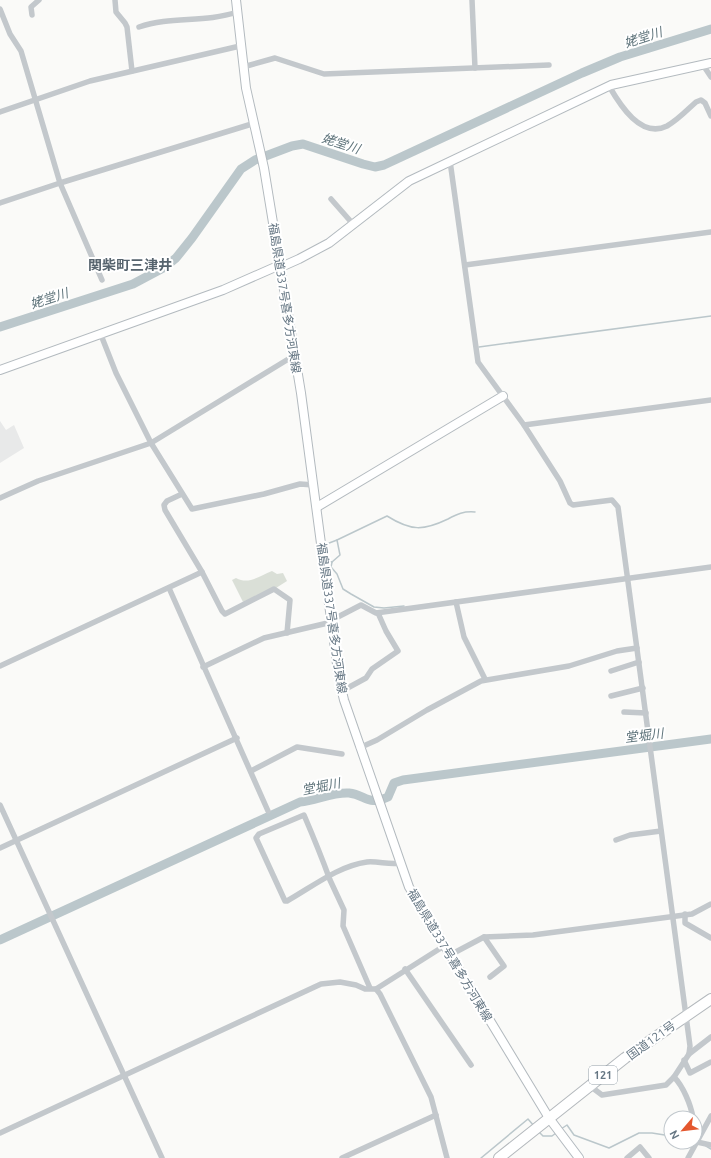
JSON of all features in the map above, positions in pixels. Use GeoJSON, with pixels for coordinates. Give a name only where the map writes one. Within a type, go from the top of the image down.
{"type":"FeatureCollection","features":[{"type":"Feature","properties":{"kind":"highway","name":"国道121号"},"geometry":{"type":"LineString","coordinates":[[499,1158],[590,1086],[686,1015],[711,999]]}},
{"type":"Feature","properties":{"kind":"main road","name":"福島県道337号喜多方河東線"},"geometry":{"type":"LineString","coordinates":[[236,0],[243,67],[264,168],[295,355],[342,691],[360,748],[409,887],[549,1118],[579,1158]]}},
{"type":"Feature","properties":{"kind":"main road"},"geometry":{"type":"LineString","coordinates":[[0,370],[223,290],[273,268],[281,267],[320,249],[402,186],[450,161],[609,86],[624,80],[707,64]]}},
{"type":"Feature","properties":{"kind":"main road"},"geometry":{"type":"LineString","coordinates":[[317,507],[503,396]]}},
{"type":"Feature","properties":{"kind":"street"},"geometry":{"type":"LineString","coordinates":[[32,15],[31,7],[39,0]]}},
{"type":"Feature","properties":{"kind":"street"},"geometry":{"type":"LineString","coordinates":[[115,0],[116,12],[126,23],[127,27],[132,71]]}},
{"type":"Feature","properties":{"kind":"street"},"geometry":{"type":"LineString","coordinates":[[472,0],[476,68]]}},
{"type":"Feature","properties":{"kind":"street"},"geometry":{"type":"LineString","coordinates":[[0,9],[2,20],[21,51],[60,182],[102,280]]}},
{"type":"Feature","properties":{"kind":"street"},"geometry":{"type":"LineString","coordinates":[[139,27],[154,23],[212,19],[237,12]]}},
{"type":"Feature","properties":{"kind":"street"},"geometry":{"type":"LineString","coordinates":[[0,112],[90,81],[132,71],[140,71],[240,46]]}},
{"type":"Feature","properties":{"kind":"street"},"geometry":{"type":"LineString","coordinates":[[243,67],[275,58],[324,74],[549,65]]}},
{"type":"Feature","properties":{"kind":"street"},"geometry":{"type":"LineString","coordinates":[[707,64],[711,77]]}},
{"type":"Feature","properties":{"kind":"street"},"geometry":{"type":"LineString","coordinates":[[609,86],[636,121],[645,127],[666,126],[696,102],[701,100],[705,103],[711,116]]}},
{"type":"Feature","properties":{"kind":"street"},"geometry":{"type":"LineString","coordinates":[[0,203],[60,182],[255,123]]}},
{"type":"Feature","properties":{"kind":"street"},"geometry":{"type":"LineString","coordinates":[[450,161],[478,362],[524,425],[560,481],[570,503],[574,505],[612,500],[616,502],[618,507],[686,1015],[690,1046],[689,1054]]}},
{"type":"Feature","properties":{"kind":"street"},"geometry":{"type":"LineString","coordinates":[[332,199],[353,224]]}},
{"type":"Feature","properties":{"kind":"street"},"geometry":{"type":"LineString","coordinates":[[465,265],[711,232]]}},
{"type":"Feature","properties":{"kind":"street"},"geometry":{"type":"LineString","coordinates":[[101,335],[116,373],[151,443],[189,506],[195,510],[300,484],[314,485]]}},
{"type":"Feature","properties":{"kind":"street"},"geometry":{"type":"LineString","coordinates":[[0,498],[38,481],[151,443],[295,355]]}},
{"type":"Feature","properties":{"kind":"street"},"geometry":{"type":"LineString","coordinates":[[524,425],[711,400]]}},
{"type":"Feature","properties":{"kind":"street"},"geometry":{"type":"LineString","coordinates":[[182,494],[167,501],[164,505],[165,510],[202,572],[222,611],[225,614],[274,589],[287,596],[290,600],[287,633]]}},
{"type":"Feature","properties":{"kind":"street"},"geometry":{"type":"LineString","coordinates":[[204,667],[264,638],[332,621],[361,605],[378,612],[711,567]]}},
{"type":"Feature","properties":{"kind":"street"},"geometry":{"type":"LineString","coordinates":[[0,666],[202,572]]}},
{"type":"Feature","properties":{"kind":"street"},"geometry":{"type":"LineString","coordinates":[[169,588],[237,738],[268,811]]}},
{"type":"Feature","properties":{"kind":"street"},"geometry":{"type":"LineString","coordinates":[[456,602],[464,637],[485,679]]}},
{"type":"Feature","properties":{"kind":"street"},"geometry":{"type":"LineString","coordinates":[[342,691],[366,678],[372,669],[398,651],[386,631],[378,612]]}},
{"type":"Feature","properties":{"kind":"street"},"geometry":{"type":"LineString","coordinates":[[360,748],[377,740],[427,710],[485,679],[560,668],[617,651],[637,648]]}},
{"type":"Feature","properties":{"kind":"street"},"geometry":{"type":"LineString","coordinates":[[611,670],[639,662]]}},
{"type":"Feature","properties":{"kind":"street"},"geometry":{"type":"LineString","coordinates":[[611,696],[643,688]]}},
{"type":"Feature","properties":{"kind":"street"},"geometry":{"type":"LineString","coordinates":[[624,712],[646,713]]}},
{"type":"Feature","properties":{"kind":"street"},"geometry":{"type":"LineString","coordinates":[[0,848],[237,738]]}},
{"type":"Feature","properties":{"kind":"street"},"geometry":{"type":"LineString","coordinates":[[251,771],[297,747],[342,754]]}},
{"type":"Feature","properties":{"kind":"street"},"geometry":{"type":"LineString","coordinates":[[0,805],[2,815],[16,841],[162,1158]]}},
{"type":"Feature","properties":{"kind":"street"},"geometry":{"type":"LineString","coordinates":[[400,863],[372,862],[348,866],[329,876],[285,901],[256,839],[257,836],[304,815],[329,876],[344,910],[343,926],[373,988],[380,994],[431,1097],[447,1158]]}},
{"type":"Feature","properties":{"kind":"street"},"geometry":{"type":"LineString","coordinates":[[616,840],[630,835],[661,831]]}},
{"type":"Feature","properties":{"kind":"street"},"geometry":{"type":"LineString","coordinates":[[450,956],[484,937],[533,935],[673,916],[696,912],[711,904]]}},
{"type":"Feature","properties":{"kind":"street"},"geometry":{"type":"LineString","coordinates":[[685,914],[686,923],[711,938]]}},
{"type":"Feature","properties":{"kind":"street"},"geometry":{"type":"LineString","coordinates":[[484,937],[504,966],[490,977]]}},
{"type":"Feature","properties":{"kind":"street"},"geometry":{"type":"LineString","coordinates":[[0,1133],[321,984],[340,982],[356,985],[365,989],[373,988],[444,946]]}},
{"type":"Feature","properties":{"kind":"street"},"geometry":{"type":"LineString","coordinates":[[405,969],[471,1065]]}},
{"type":"Feature","properties":{"kind":"street"},"geometry":{"type":"LineString","coordinates":[[590,1086],[602,1095],[666,1085],[674,1077],[689,1054],[711,1036]]}},
{"type":"Feature","properties":{"kind":"street"},"geometry":{"type":"LineString","coordinates":[[684,1060],[690,1073],[711,1062]]}},
{"type":"Feature","properties":{"kind":"street"},"geometry":{"type":"LineString","coordinates":[[674,1077],[682,1089],[692,1110]]}},
{"type":"Feature","properties":{"kind":"street"},"geometry":{"type":"LineString","coordinates":[[342,1158],[436,1115]]}},
{"type":"Feature","properties":{"kind":"street"},"geometry":{"type":"LineString","coordinates":[[703,1128],[711,1116]]}},
{"type":"Feature","properties":{"kind":"street"},"geometry":{"type":"LineString","coordinates":[[627,1158],[640,1147],[649,1158]]}},
{"type":"Feature","properties":{"kind":"shaded area"},"geometry":{"type":"Polygon","coordinates":[[[0,421],[6,430],[14,425],[24,448],[0,463],[0,421]]]}},
{"type":"Feature","properties":{"kind":"shaded area"},"geometry":{"type":"Polygon","coordinates":[[[272,571],[277,574],[283,573],[287,581],[276,588],[243,602],[232,580],[236,578],[245,581],[250,580],[272,571]]]}},
{"type":"Feature","properties":{"kind":"waterway","name":"姥堂川"},"geometry":{"type":"LineString","coordinates":[[0,327],[133,284],[165,267],[176,258],[192,238],[241,169],[255,160],[292,146],[303,144],[363,164],[375,167],[384,165],[582,73],[620,57],[711,29]]}},
{"type":"Feature","properties":{"kind":"waterway"},"geometry":{"type":"LineString","coordinates":[[479,347],[711,316]]}},
{"type":"Feature","properties":{"kind":"waterway"},"geometry":{"type":"LineString","coordinates":[[337,540],[387,516],[395,521],[417,528],[431,526],[461,513],[475,512]]}},
{"type":"Feature","properties":{"kind":"waterway"},"geometry":{"type":"LineString","coordinates":[[324,545],[337,540],[340,555],[332,562],[331,567],[337,574],[343,589],[374,607],[384,608],[404,606]]}},
{"type":"Feature","properties":{"kind":"waterway"},"geometry":{"type":"LineString","coordinates":[[327,558],[328,561],[332,562]]}},
{"type":"Feature","properties":{"kind":"waterway","name":"堂堀川"},"geometry":{"type":"LineString","coordinates":[[0,940],[300,802],[343,793],[355,794],[367,799],[376,800],[388,797],[394,783],[403,780],[711,739]]}},
{"type":"Feature","properties":{"kind":"waterway"},"geometry":{"type":"LineString","coordinates":[[481,1158],[528,1119],[534,1126]]}},
{"type":"Feature","properties":{"kind":"waterway"},"geometry":{"type":"LineString","coordinates":[[561,1129],[567,1125],[574,1135],[609,1148],[639,1133],[663,1135]]}},
{"type":"Feature","properties":{"kind":"waterway"},"geometry":{"type":"LineString","coordinates":[[539,1132],[543,1136],[552,1136],[556,1133]]}},
{"type":"Feature","properties":{"kind":"waterway"},"geometry":{"type":"LineString","coordinates":[[706,1146],[711,1149]]}},
{"type":"Feature","properties":{"kind":"district","name":"関柴町三津井"},"geometry":{"type":"Point","coordinates":[130,265]}}]}
